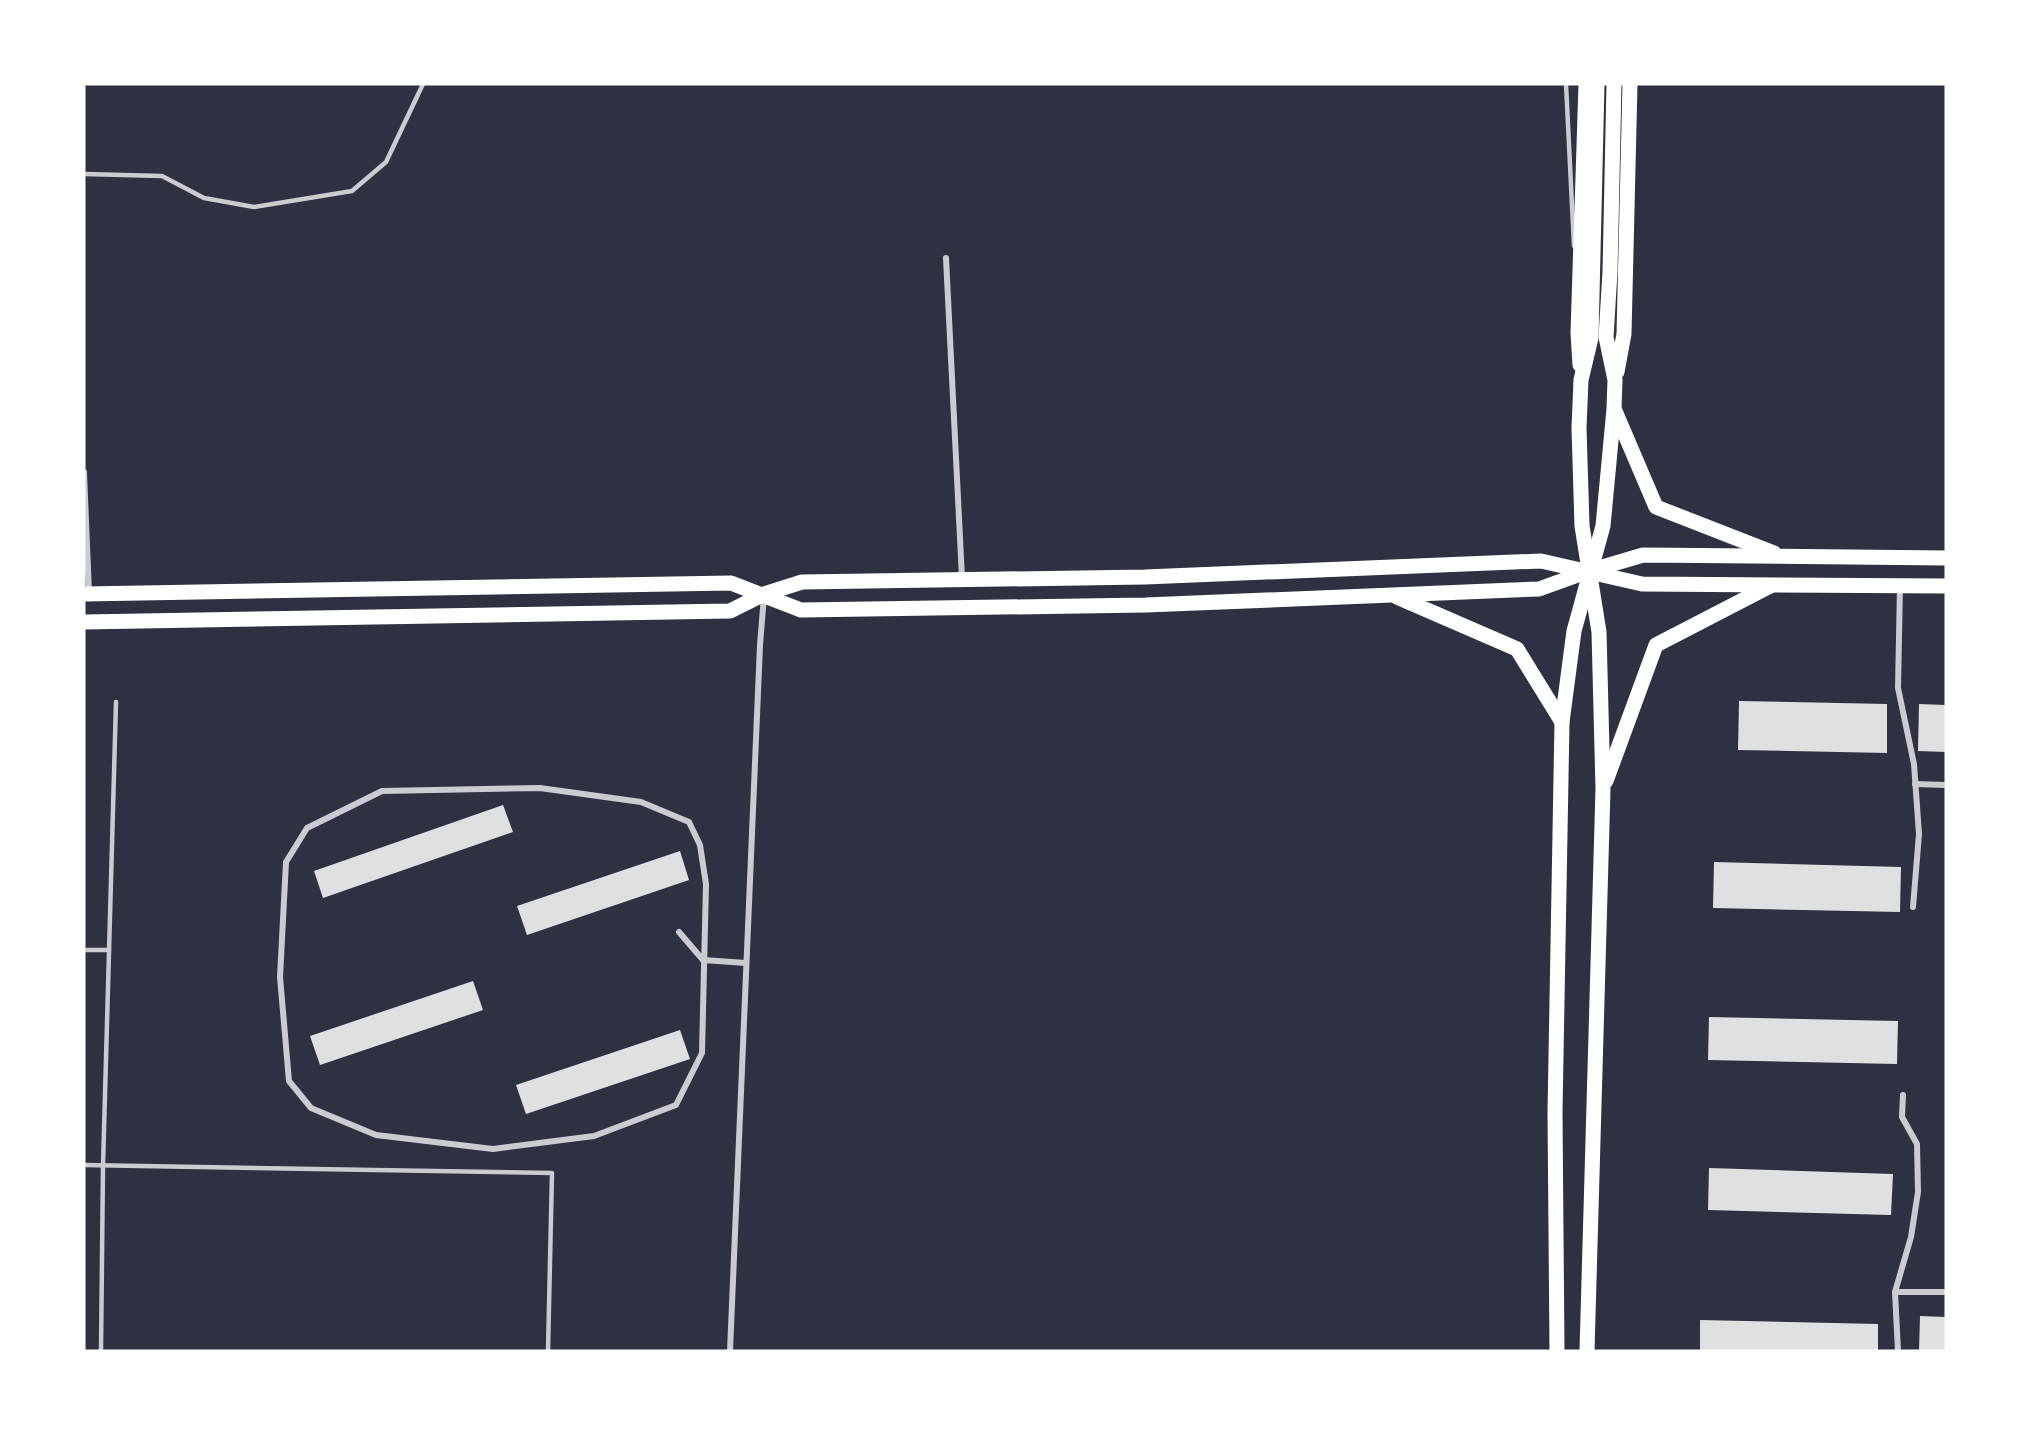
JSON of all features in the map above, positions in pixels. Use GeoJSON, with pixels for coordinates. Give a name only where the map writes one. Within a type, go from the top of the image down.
{"type":"FeatureCollection","features":[{"type":"Feature","properties":{"kind":"main road"},"geometry":{"type":"LineString","coordinates":[[1586,84],[1578,333],[1581,380],[1579,428],[1582,515],[1599,632],[1603,789],[1587,1351]]}},
{"type":"Feature","properties":{"kind":"main road"},"geometry":{"type":"LineString","coordinates":[[1581,380],[1591,338],[1597,84]]}},
{"type":"Feature","properties":{"kind":"main road"},"geometry":{"type":"LineString","coordinates":[[1614,84],[1606,337],[1615,380]]}},
{"type":"Feature","properties":{"kind":"main road"},"geometry":{"type":"LineString","coordinates":[[1557,1351],[1555,1112],[1562,722],[1574,631],[1603,526],[1615,380],[1624,334],[1630,84]]}},
{"type":"Feature","properties":{"kind":"main road"},"geometry":{"type":"LineString","coordinates":[[1614,409],[1656,507],[1782,557]]}},
{"type":"Feature","properties":{"kind":"main road"},"geometry":{"type":"LineString","coordinates":[[86,594],[731,583],[801,610],[1146,605],[1539,589],[1643,555],[1946,558]]}},
{"type":"Feature","properties":{"kind":"main road"},"geometry":{"type":"LineString","coordinates":[[84,622],[730,611],[764,594],[802,582],[1145,577],[1541,561],[1642,584],[1946,586]]}},
{"type":"Feature","properties":{"kind":"main road"},"geometry":{"type":"LineString","coordinates":[[1603,789],[1656,645],[1772,585]]}},
{"type":"Feature","properties":{"kind":"main road"},"geometry":{"type":"LineString","coordinates":[[1391,595],[1517,649],[1562,722]]}},
{"type":"Feature","properties":{"kind":"street"},"geometry":{"type":"LineString","coordinates":[[946,258],[963,579]]}},
{"type":"Feature","properties":{"kind":"street"},"geometry":{"type":"LineString","coordinates":[[84,472],[86,594]]}},
{"type":"Feature","properties":{"kind":"street"},"geometry":{"type":"LineString","coordinates":[[1900,586],[1898,688],[1914,764],[1919,834],[1913,907]]}},
{"type":"Feature","properties":{"kind":"street"},"geometry":{"type":"LineString","coordinates":[[730,1351],[764,594]]}},
{"type":"Feature","properties":{"kind":"street"},"geometry":{"type":"LineString","coordinates":[[1915,784],[1946,785]]}},
{"type":"Feature","properties":{"kind":"street"},"geometry":{"type":"LineString","coordinates":[[679,932],[703,960],[702,1053],[676,1105],[594,1136],[493,1149],[376,1135],[311,1108],[289,1081],[280,977],[286,862],[307,828],[382,791],[540,788],[641,802],[688,822],[700,845],[706,885],[703,960]]}},
{"type":"Feature","properties":{"kind":"street"},"geometry":{"type":"LineString","coordinates":[[703,960],[746,963]]}},
{"type":"Feature","properties":{"kind":"street"},"geometry":{"type":"LineString","coordinates":[[1898,1351],[1895,1292],[1911,1237],[1918,1192],[1917,1144],[1902,1117],[1903,1095]]}},
{"type":"Feature","properties":{"kind":"street"},"geometry":{"type":"LineString","coordinates":[[1895,1292],[1946,1292]]}},
{"type":"Feature","properties":{"kind":"lane"},"geometry":{"type":"LineString","coordinates":[[84,174],[162,176],[204,198],[254,207],[352,191],[386,162],[423,84]]}},
{"type":"Feature","properties":{"kind":"lane"},"geometry":{"type":"LineString","coordinates":[[1566,84],[1578,333]]}},
{"type":"Feature","properties":{"kind":"lane"},"geometry":{"type":"LineString","coordinates":[[101,1351],[103,1166],[116,702]]}},
{"type":"Feature","properties":{"kind":"lane"},"geometry":{"type":"LineString","coordinates":[[84,950],[109,950]]}},
{"type":"Feature","properties":{"kind":"lane"},"geometry":{"type":"LineString","coordinates":[[84,1165],[552,1173],[548,1351]]}},
{"type":"Feature","properties":{"kind":"building"},"geometry":{"type":"Polygon","coordinates":[[[1739,701],[1887,704],[1887,753],[1738,750],[1739,701]]]}},
{"type":"Feature","properties":{"kind":"building"},"geometry":{"type":"Polygon","coordinates":[[[1919,704],[1946,705],[1946,752],[1918,751],[1919,704]]]}},
{"type":"Feature","properties":{"kind":"building"},"geometry":{"type":"Polygon","coordinates":[[[503,805],[513,832],[323,898],[314,871],[503,805]]]}},
{"type":"Feature","properties":{"kind":"building"},"geometry":{"type":"Polygon","coordinates":[[[680,851],[689,880],[527,935],[517,906],[680,851]]]}},
{"type":"Feature","properties":{"kind":"building"},"geometry":{"type":"Polygon","coordinates":[[[1714,862],[1901,867],[1900,912],[1713,908],[1714,862]]]}},
{"type":"Feature","properties":{"kind":"building"},"geometry":{"type":"Polygon","coordinates":[[[473,981],[483,1010],[320,1065],[310,1036],[473,981]]]}},
{"type":"Feature","properties":{"kind":"building"},"geometry":{"type":"Polygon","coordinates":[[[1709,1017],[1898,1021],[1897,1064],[1708,1060],[1709,1017]]]}},
{"type":"Feature","properties":{"kind":"building"},"geometry":{"type":"Polygon","coordinates":[[[680,1030],[690,1059],[526,1114],[516,1085],[680,1030]]]}},
{"type":"Feature","properties":{"kind":"building"},"geometry":{"type":"Polygon","coordinates":[[[1709,1168],[1893,1174],[1891,1215],[1708,1210],[1709,1168]]]}},
{"type":"Feature","properties":{"kind":"building"},"geometry":{"type":"Polygon","coordinates":[[[1920,1316],[1946,1317],[1946,1351],[1919,1351],[1920,1316]]]}},
{"type":"Feature","properties":{"kind":"building"},"geometry":{"type":"Polygon","coordinates":[[[1700,1320],[1878,1324],[1878,1351],[1700,1351],[1700,1320]]]}}]}
